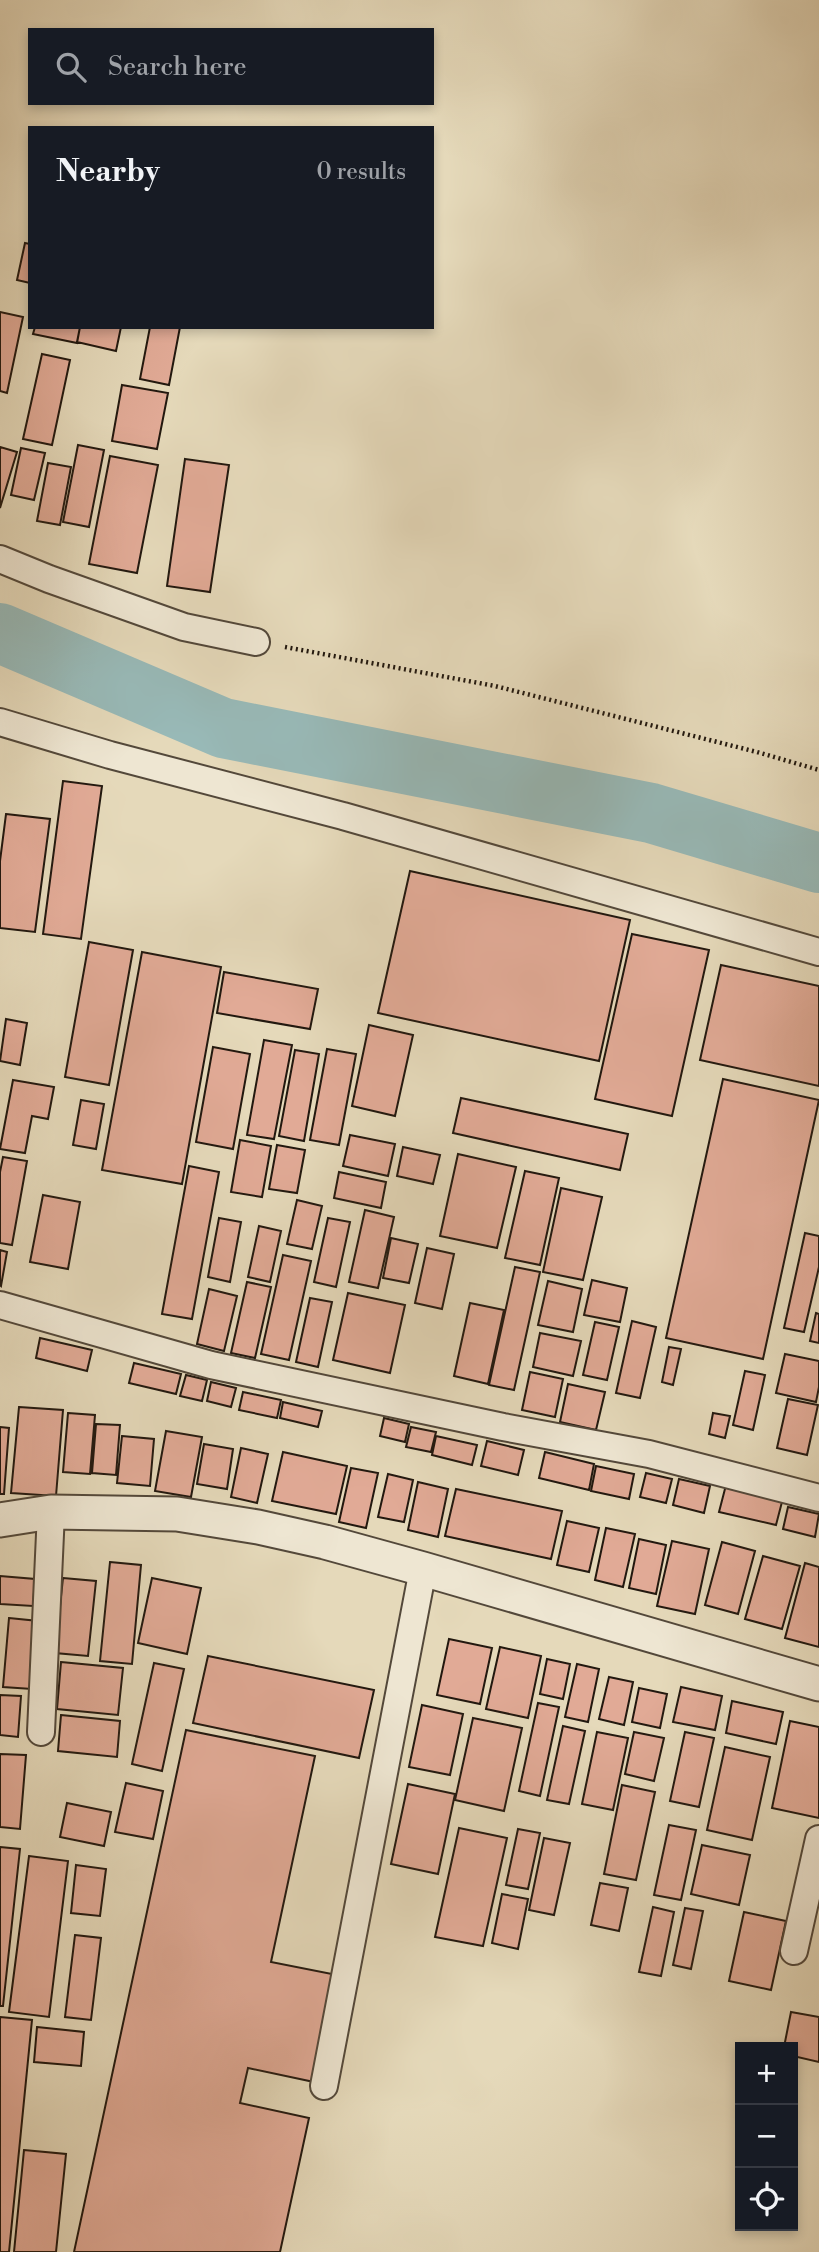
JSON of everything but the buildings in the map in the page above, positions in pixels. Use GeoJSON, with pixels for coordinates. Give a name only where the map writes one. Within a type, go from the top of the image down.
{"type":"FeatureCollection","features":[{"type":"Feature","properties":{"kind":"street"},"geometry":{"type":"LineString","coordinates":[[0,559],[184,627],[256,642]]}},
{"type":"Feature","properties":{"kind":"street"},"geometry":{"type":"LineString","coordinates":[[0,722],[110,755],[343,816],[819,952]]}},
{"type":"Feature","properties":{"kind":"street"},"geometry":{"type":"LineString","coordinates":[[0,1305],[211,1364],[503,1427],[649,1454],[819,1498]]}},
{"type":"Feature","properties":{"kind":"street"},"geometry":{"type":"LineString","coordinates":[[0,1520],[51,1512],[177,1514],[257,1527],[325,1542],[423,1569],[819,1684]]}},
{"type":"Feature","properties":{"kind":"street"},"geometry":{"type":"LineString","coordinates":[[41,1732],[51,1512]]}},
{"type":"Feature","properties":{"kind":"street"},"geometry":{"type":"LineString","coordinates":[[324,2086],[423,1569]]}},
{"type":"Feature","properties":{"kind":"street"},"geometry":{"type":"LineString","coordinates":[[794,1951],[819,1839]]}},
{"type":"Feature","properties":{"kind":"path"},"geometry":{"type":"LineString","coordinates":[[256,642],[495,686],[757,752],[819,771]]}},
{"type":"Feature","properties":{"kind":"waterway"},"geometry":{"type":"LineString","coordinates":[[0,633],[223,728],[651,813],[819,863]]}}]}
